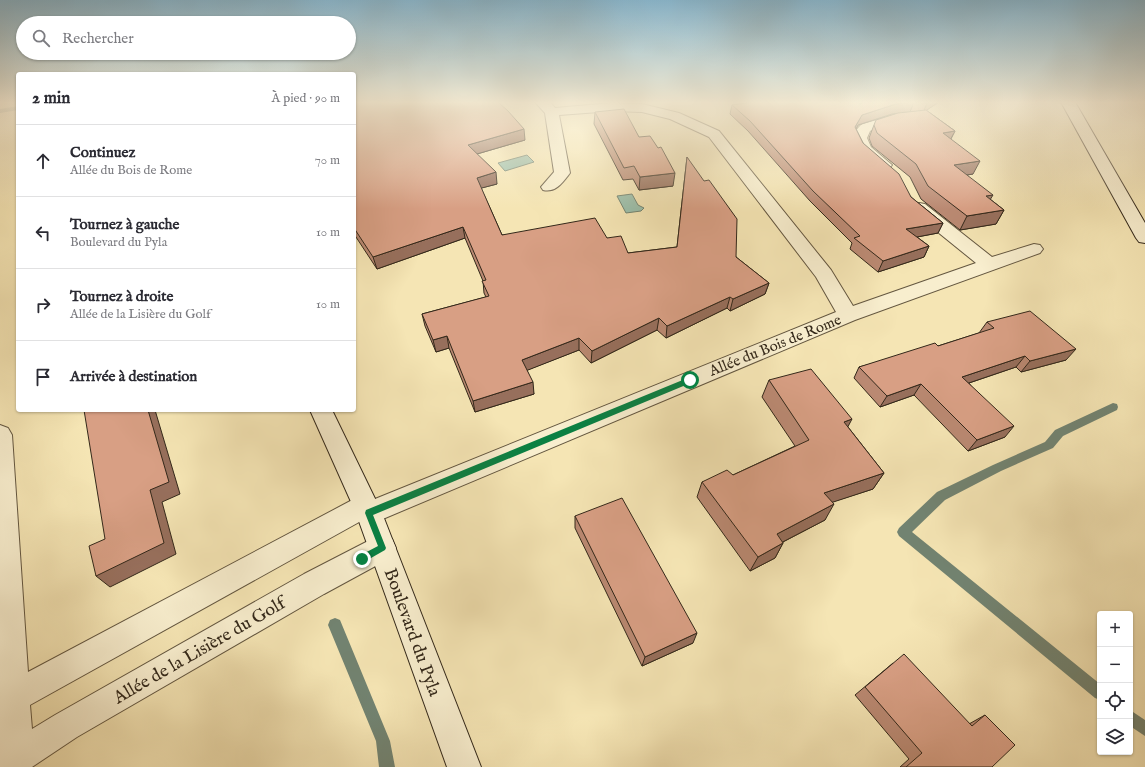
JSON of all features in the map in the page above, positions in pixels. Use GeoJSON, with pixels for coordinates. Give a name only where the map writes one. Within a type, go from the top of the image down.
{"type":"FeatureCollection","features":[{"type":"Feature","properties":{"kind":"street"},"geometry":{"type":"LineString","coordinates":[[549,188],[562,173],[554,138]]}},
{"type":"Feature","properties":{"kind":"street","name":"Allée du Bois de Rome"},"geometry":{"type":"LineString","coordinates":[[717,138],[824,274],[848,315]]}},
{"type":"Feature","properties":{"kind":"street"},"geometry":{"type":"LineString","coordinates":[[860,138],[865,149],[898,177]]}},
{"type":"Feature","properties":{"kind":"street"},"geometry":{"type":"LineString","coordinates":[[1088,138],[1145,238]]}},
{"type":"Feature","properties":{"kind":"street"},"geometry":{"type":"LineString","coordinates":[[910,196],[913,203],[990,265]]}},
{"type":"Feature","properties":{"kind":"street","name":"Allée du Bois de Rome"},"geometry":{"type":"LineString","coordinates":[[367,509],[848,315],[1034,249]]}},
{"type":"Feature","properties":{"kind":"street","name":"Boulevard du Pyla"},"geometry":{"type":"LineString","coordinates":[[322,412],[367,509],[464,767]]}},
{"type":"Feature","properties":{"kind":"street","name":"Allée de la Lisière du Golf"},"geometry":{"type":"LineString","coordinates":[[0,435],[13,697],[10,762]]}},
{"type":"Feature","properties":{"kind":"street"},"geometry":{"type":"LineString","coordinates":[[13,697],[367,509]]}},
{"type":"Feature","properties":{"kind":"street","name":"Allée de la Lisière du Golf"},"geometry":{"type":"LineString","coordinates":[[10,762],[73,722],[314,584],[382,548]]}},
{"type":"Feature","properties":{"kind":"shaded area"},"geometry":{"type":"Polygon","coordinates":[[[527,155],[534,162],[505,171],[498,163],[527,155]]]}},
{"type":"Feature","properties":{"kind":"shaded area"},"geometry":{"type":"Polygon","coordinates":[[[632,194],[638,205],[644,208],[641,211],[626,213],[617,196],[632,194]]]}},
{"type":"Feature","properties":{"kind":"building"},"geometry":{"type":"Polygon","coordinates":[[[356,138],[493,138],[468,145],[496,172],[477,178],[502,235],[595,218],[607,238],[621,236],[628,253],[677,247],[687,157],[704,181],[709,180],[737,219],[736,257],[769,283],[733,299],[730,297],[667,326],[659,318],[592,351],[579,338],[522,360],[533,382],[473,401],[447,336],[433,340],[422,314],[489,296],[482,281],[486,280],[463,227],[373,257],[356,231],[356,138]]]}},
{"type":"Feature","properties":{"kind":"building"},"geometry":{"type":"Polygon","coordinates":[[[608,138],[651,138],[658,148],[661,147],[675,173],[640,177],[634,166],[624,168],[608,138]]]}},
{"type":"Feature","properties":{"kind":"building"},"geometry":{"type":"Polygon","coordinates":[[[765,138],[860,138],[863,143],[899,174],[911,197],[943,223],[906,229],[929,246],[883,261],[854,238],[860,236],[813,191],[765,138]]]}},
{"type":"Feature","properties":{"kind":"building"},"geometry":{"type":"Polygon","coordinates":[[[883,138],[949,138],[980,161],[954,165],[993,195],[986,196],[1004,210],[967,216],[928,186],[916,164],[883,138]]]}},
{"type":"Feature","properties":{"kind":"building"},"geometry":{"type":"Polygon","coordinates":[[[1030,311],[1076,349],[1030,361],[1025,356],[962,377],[1014,426],[977,440],[921,384],[887,396],[859,367],[935,343],[938,346],[994,328],[987,322],[1030,311]]]}},
{"type":"Feature","properties":{"kind":"building"},"geometry":{"type":"Polygon","coordinates":[[[811,369],[852,419],[844,422],[884,473],[824,493],[834,504],[777,534],[783,543],[758,557],[702,482],[727,470],[733,475],[809,440],[769,380],[811,369]]]}},
{"type":"Feature","properties":{"kind":"building"},"geometry":{"type":"Polygon","coordinates":[[[84,412],[149,412],[169,482],[150,490],[164,543],[96,576],[89,546],[105,539],[84,412]]]}},
{"type":"Feature","properties":{"kind":"building"},"geometry":{"type":"Polygon","coordinates":[[[622,498],[697,633],[645,657],[575,516],[622,498]]]}},
{"type":"Feature","properties":{"kind":"building"},"geometry":{"type":"Polygon","coordinates":[[[904,654],[972,726],[985,715],[1015,745],[992,767],[906,767],[922,753],[865,687],[904,654]]]}},
{"type":"Feature","properties":{"kind":"waterway"},"geometry":{"type":"LineString","coordinates":[[1097,691],[903,532],[941,496],[997,468],[1049,445],[1059,433],[1113,407]]}},
{"type":"Feature","properties":{"kind":"waterway"},"geometry":{"type":"LineString","coordinates":[[335,625],[383,741],[387,767]]}},
{"type":"Feature","properties":{"kind":"waterway"},"geometry":{"type":"LineString","coordinates":[[1132,719],[1145,729]]}},
{"type":"Feature","properties":{"kind":"route"},"geometry":{"type":"LineString","coordinates":[[362,559],[382,548],[369,513],[690,380]]}}]}
